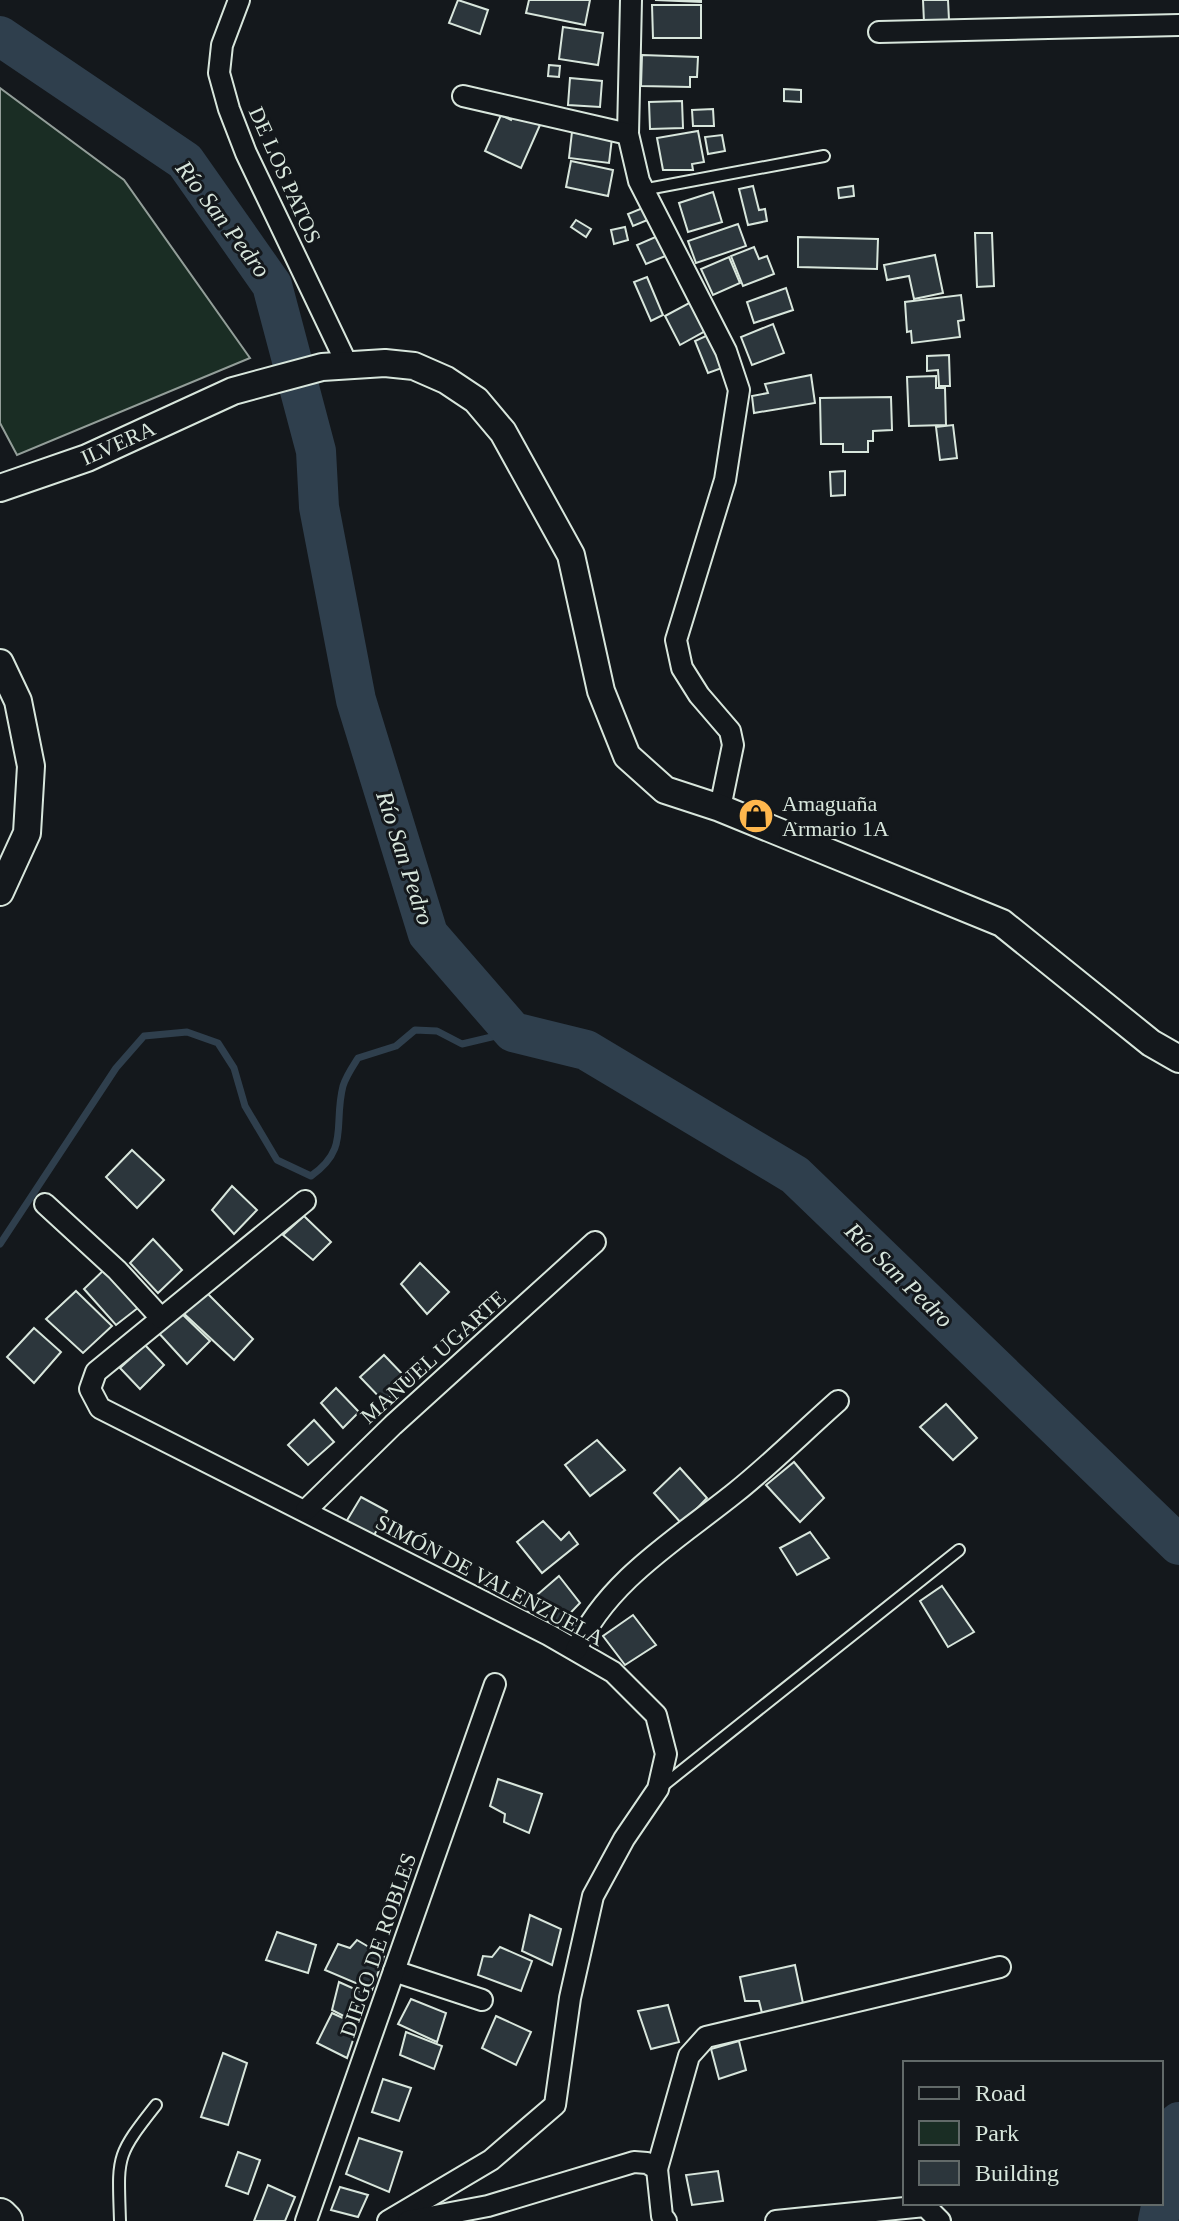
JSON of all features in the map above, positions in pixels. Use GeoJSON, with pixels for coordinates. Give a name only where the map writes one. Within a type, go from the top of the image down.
{"type":"FeatureCollection","features":[{"type":"Feature","properties":{"kind":"highway"},"geometry":{"type":"LineString","coordinates":[[0,2216],[5,2221]]}},
{"type":"Feature","properties":{"kind":"street","name":"DE LOS PATOS"},"geometry":{"type":"LineString","coordinates":[[239,0],[222,45],[219,73],[246,153],[335,366]]}},
{"type":"Feature","properties":{"kind":"street"},"geometry":{"type":"LineString","coordinates":[[631,0],[628,134],[642,190],[726,351],[739,390],[725,480],[676,640],[687,677],[730,731],[733,745],[720,808]]}},
{"type":"Feature","properties":{"kind":"street"},"geometry":{"type":"LineString","coordinates":[[879,32],[1179,25]]}},
{"type":"Feature","properties":{"kind":"street"},"geometry":{"type":"LineString","coordinates":[[463,96],[628,134]]}},
{"type":"Feature","properties":{"kind":"street","name":"ILVERA"},"geometry":{"type":"LineString","coordinates":[[0,488],[87,458],[233,391],[335,366],[414,366],[446,380],[476,400],[503,432],[571,555],[601,691],[627,756],[665,790],[720,808],[1002,923],[1151,1043],[1179,1059]]}},
{"type":"Feature","properties":{"kind":"street"},"geometry":{"type":"LineString","coordinates":[[0,663],[18,701],[31,766],[27,833],[0,892]]}},
{"type":"Feature","properties":{"kind":"street","name":"SIMÓN DE VALENZUELA"},"geometry":{"type":"LineString","coordinates":[[305,1201],[96,1372],[90,1389],[100,1408],[306,1510],[613,1672],[656,1715],[666,1754],[658,1789],[624,1839],[593,1896],[570,1998],[557,2095],[551,2112],[491,2160],[388,2221]]}},
{"type":"Feature","properties":{"kind":"street"},"geometry":{"type":"LineString","coordinates":[[45,1204],[117,1270],[161,1318]]}},
{"type":"Feature","properties":{"kind":"street","name":"MANUEL UGARTE"},"geometry":{"type":"LineString","coordinates":[[306,1510],[393,1425],[595,1242]]}},
{"type":"Feature","properties":{"kind":"street"},"geometry":{"type":"LineString","coordinates":[[576,1650],[587,1624],[627,1580],[739,1490],[838,1401]]}},
{"type":"Feature","properties":{"kind":"street","name":"DIEGO DE ROBLES"},"geometry":{"type":"LineString","coordinates":[[306,2221],[495,1684]]}},
{"type":"Feature","properties":{"kind":"street"},"geometry":{"type":"LineString","coordinates":[[666,2221],[662,2216],[657,2169],[689,2056],[706,2037],[1000,1967]]}},
{"type":"Feature","properties":{"kind":"street"},"geometry":{"type":"LineString","coordinates":[[394,1971],[482,2000]]}},
{"type":"Feature","properties":{"kind":"street"},"geometry":{"type":"LineString","coordinates":[[408,2221],[488,2206],[634,2162],[647,2163],[657,2169]]}},
{"type":"Feature","properties":{"kind":"street"},"geometry":{"type":"LineString","coordinates":[[776,2221],[925,2206],[940,2221]]}},
{"type":"Feature","properties":{"kind":"lane"},"geometry":{"type":"LineString","coordinates":[[642,190],[824,156]]}},
{"type":"Feature","properties":{"kind":"lane"},"geometry":{"type":"LineString","coordinates":[[658,1789],[959,1550]]}},
{"type":"Feature","properties":{"kind":"lane"},"geometry":{"type":"LineString","coordinates":[[120,2221],[118,2163],[126,2143],[156,2105]]}},
{"type":"Feature","properties":{"kind":"green space"},"geometry":{"type":"Polygon","coordinates":[[[0,88],[124,180],[250,358],[17,455],[0,423],[0,88]]]}},
{"type":"Feature","properties":{"kind":"building"},"geometry":{"type":"Polygon","coordinates":[[[458,0],[488,10],[480,34],[449,23],[458,0]]]}},
{"type":"Feature","properties":{"kind":"building"},"geometry":{"type":"Polygon","coordinates":[[[529,0],[590,0],[585,25],[526,13],[529,0]]]}},
{"type":"Feature","properties":{"kind":"building"},"geometry":{"type":"Polygon","coordinates":[[[655,0],[701,0],[701,2],[655,0]]]}},
{"type":"Feature","properties":{"kind":"building"},"geometry":{"type":"Polygon","coordinates":[[[923,0],[948,0],[949,20],[924,22],[923,0]]]}},
{"type":"Feature","properties":{"kind":"building"},"geometry":{"type":"Polygon","coordinates":[[[652,5],[701,5],[701,38],[653,38],[652,5]]]}},
{"type":"Feature","properties":{"kind":"building"},"geometry":{"type":"Polygon","coordinates":[[[563,27],[603,33],[598,65],[559,59],[563,27]]]}},
{"type":"Feature","properties":{"kind":"building"},"geometry":{"type":"Polygon","coordinates":[[[642,55],[698,57],[697,77],[690,77],[690,87],[641,86],[642,55]]]}},
{"type":"Feature","properties":{"kind":"building"},"geometry":{"type":"Polygon","coordinates":[[[549,65],[560,66],[559,77],[548,76],[549,65]]]}},
{"type":"Feature","properties":{"kind":"building"},"geometry":{"type":"Polygon","coordinates":[[[570,78],[602,81],[600,107],[568,105],[570,78]]]}},
{"type":"Feature","properties":{"kind":"building"},"geometry":{"type":"Polygon","coordinates":[[[784,89],[801,90],[801,102],[784,101],[784,89]]]}},
{"type":"Feature","properties":{"kind":"building"},"geometry":{"type":"Polygon","coordinates":[[[682,101],[683,128],[650,129],[649,102],[682,101]]]}},
{"type":"Feature","properties":{"kind":"building"},"geometry":{"type":"Polygon","coordinates":[[[713,109],[714,126],[693,126],[692,110],[713,109]]]}},
{"type":"Feature","properties":{"kind":"building"},"geometry":{"type":"Polygon","coordinates":[[[514,113],[540,125],[521,168],[485,151],[501,115],[511,120],[514,113]]]}},
{"type":"Feature","properties":{"kind":"building"},"geometry":{"type":"Polygon","coordinates":[[[698,131],[704,162],[692,164],[693,170],[663,170],[657,138],[698,131]]]}},
{"type":"Feature","properties":{"kind":"building"},"geometry":{"type":"Polygon","coordinates":[[[572,132],[612,138],[609,163],[569,158],[572,132]]]}},
{"type":"Feature","properties":{"kind":"building"},"geometry":{"type":"Polygon","coordinates":[[[722,135],[725,151],[708,154],[705,137],[722,135]]]}},
{"type":"Feature","properties":{"kind":"building"},"geometry":{"type":"Polygon","coordinates":[[[571,161],[613,170],[608,196],[566,187],[571,161]]]}},
{"type":"Feature","properties":{"kind":"building"},"geometry":{"type":"Polygon","coordinates":[[[753,186],[759,210],[765,209],[767,221],[748,225],[739,189],[753,186]]]}},
{"type":"Feature","properties":{"kind":"building"},"geometry":{"type":"Polygon","coordinates":[[[853,186],[854,196],[839,198],[838,188],[853,186]]]}},
{"type":"Feature","properties":{"kind":"building"},"geometry":{"type":"Polygon","coordinates":[[[713,192],[722,222],[688,232],[679,203],[713,192]]]}},
{"type":"Feature","properties":{"kind":"building"},"geometry":{"type":"Polygon","coordinates":[[[645,207],[650,219],[633,226],[628,214],[645,207]]]}},
{"type":"Feature","properties":{"kind":"building"},"geometry":{"type":"Polygon","coordinates":[[[576,220],[591,229],[586,237],[571,227],[576,220]]]}},
{"type":"Feature","properties":{"kind":"building"},"geometry":{"type":"Polygon","coordinates":[[[738,224],[746,246],[696,263],[688,241],[738,224]]]}},
{"type":"Feature","properties":{"kind":"building"},"geometry":{"type":"Polygon","coordinates":[[[625,227],[628,240],[614,244],[611,230],[625,227]]]}},
{"type":"Feature","properties":{"kind":"building"},"geometry":{"type":"Polygon","coordinates":[[[975,233],[992,233],[994,286],[977,287],[975,233]]]}},
{"type":"Feature","properties":{"kind":"building"},"geometry":{"type":"Polygon","coordinates":[[[660,235],[668,255],[646,264],[637,245],[660,235]]]}},
{"type":"Feature","properties":{"kind":"building"},"geometry":{"type":"Polygon","coordinates":[[[798,237],[878,239],[877,269],[798,267],[798,237]]]}},
{"type":"Feature","properties":{"kind":"building"},"geometry":{"type":"Polygon","coordinates":[[[754,247],[759,259],[767,256],[774,274],[743,286],[731,256],[754,247]]]}},
{"type":"Feature","properties":{"kind":"building"},"geometry":{"type":"Polygon","coordinates":[[[935,255],[943,293],[914,299],[909,276],[887,280],[884,265],[935,255]]]}},
{"type":"Feature","properties":{"kind":"building"},"geometry":{"type":"Polygon","coordinates":[[[729,257],[740,283],[713,295],[701,269],[729,257]]]}},
{"type":"Feature","properties":{"kind":"building"},"geometry":{"type":"Polygon","coordinates":[[[647,277],[663,315],[651,321],[634,282],[647,277]]]}},
{"type":"Feature","properties":{"kind":"building"},"geometry":{"type":"Polygon","coordinates":[[[786,288],[793,310],[754,323],[747,302],[786,288]]]}},
{"type":"Feature","properties":{"kind":"building"},"geometry":{"type":"Polygon","coordinates":[[[961,295],[964,320],[958,321],[960,337],[912,343],[911,331],[907,332],[905,302],[961,295]]]}},
{"type":"Feature","properties":{"kind":"building"},"geometry":{"type":"Polygon","coordinates":[[[691,302],[707,330],[680,345],[665,316],[691,302]]]}},
{"type":"Feature","properties":{"kind":"building"},"geometry":{"type":"Polygon","coordinates":[[[773,324],[784,353],[752,365],[741,337],[773,324]]]}},
{"type":"Feature","properties":{"kind":"building"},"geometry":{"type":"Polygon","coordinates":[[[708,335],[722,368],[708,373],[695,341],[708,335]]]}},
{"type":"Feature","properties":{"kind":"building"},"geometry":{"type":"Polygon","coordinates":[[[949,355],[950,386],[939,386],[938,370],[927,371],[927,356],[949,355]]]}},
{"type":"Feature","properties":{"kind":"building"},"geometry":{"type":"Polygon","coordinates":[[[811,375],[815,403],[754,413],[752,396],[768,393],[765,384],[811,375]]]}},
{"type":"Feature","properties":{"kind":"building"},"geometry":{"type":"Polygon","coordinates":[[[936,376],[936,388],[945,388],[946,425],[909,426],[907,377],[936,376]]]}},
{"type":"Feature","properties":{"kind":"building"},"geometry":{"type":"Polygon","coordinates":[[[891,397],[892,430],[873,431],[873,441],[868,441],[868,452],[843,452],[843,444],[821,444],[820,398],[891,397]]]}},
{"type":"Feature","properties":{"kind":"building"},"geometry":{"type":"Polygon","coordinates":[[[953,425],[957,458],[940,460],[936,427],[953,425]]]}},
{"type":"Feature","properties":{"kind":"building"},"geometry":{"type":"Polygon","coordinates":[[[845,471],[845,495],[831,496],[830,472],[845,471]]]}},
{"type":"Feature","properties":{"kind":"building"},"geometry":{"type":"Polygon","coordinates":[[[132,1150],[164,1180],[137,1208],[106,1177],[132,1150]]]}},
{"type":"Feature","properties":{"kind":"building"},"geometry":{"type":"Polygon","coordinates":[[[232,1186],[257,1210],[234,1234],[212,1210],[232,1186]]]}},
{"type":"Feature","properties":{"kind":"building"},"geometry":{"type":"Polygon","coordinates":[[[304,1216],[331,1242],[313,1260],[283,1235],[304,1216]]]}},
{"type":"Feature","properties":{"kind":"building"},"geometry":{"type":"Polygon","coordinates":[[[153,1239],[182,1270],[158,1293],[130,1263],[153,1239]]]}},
{"type":"Feature","properties":{"kind":"building"},"geometry":{"type":"Polygon","coordinates":[[[420,1263],[449,1292],[427,1314],[401,1284],[420,1263]]]}},
{"type":"Feature","properties":{"kind":"building"},"geometry":{"type":"Polygon","coordinates":[[[108,1266],[143,1304],[116,1325],[84,1289],[108,1266]]]}},
{"type":"Feature","properties":{"kind":"building"},"geometry":{"type":"Polygon","coordinates":[[[204,1290],[253,1339],[234,1360],[180,1310],[204,1290]]]}},
{"type":"Feature","properties":{"kind":"building"},"geometry":{"type":"Polygon","coordinates":[[[76,1291],[112,1326],[83,1353],[46,1319],[76,1291]]]}},
{"type":"Feature","properties":{"kind":"building"},"geometry":{"type":"Polygon","coordinates":[[[179,1311],[210,1341],[187,1364],[156,1330],[179,1311]]]}},
{"type":"Feature","properties":{"kind":"building"},"geometry":{"type":"Polygon","coordinates":[[[34,1328],[61,1352],[34,1383],[7,1357],[34,1328]]]}},
{"type":"Feature","properties":{"kind":"building"},"geometry":{"type":"Polygon","coordinates":[[[145,1345],[164,1365],[140,1389],[120,1368],[145,1345]]]}},
{"type":"Feature","properties":{"kind":"building"},"geometry":{"type":"Polygon","coordinates":[[[384,1355],[409,1381],[384,1402],[360,1377],[384,1355]]]}},
{"type":"Feature","properties":{"kind":"building"},"geometry":{"type":"Polygon","coordinates":[[[336,1388],[359,1412],[343,1428],[321,1403],[336,1388]]]}},
{"type":"Feature","properties":{"kind":"building"},"geometry":{"type":"Polygon","coordinates":[[[946,1404],[977,1438],[953,1460],[920,1427],[946,1404]]]}},
{"type":"Feature","properties":{"kind":"building"},"geometry":{"type":"Polygon","coordinates":[[[314,1420],[334,1442],[308,1465],[288,1445],[314,1420]]]}},
{"type":"Feature","properties":{"kind":"building"},"geometry":{"type":"Polygon","coordinates":[[[597,1440],[625,1470],[590,1496],[565,1465],[597,1440]]]}},
{"type":"Feature","properties":{"kind":"building"},"geometry":{"type":"Polygon","coordinates":[[[794,1462],[824,1498],[800,1522],[766,1485],[794,1462]]]}},
{"type":"Feature","properties":{"kind":"building"},"geometry":{"type":"Polygon","coordinates":[[[680,1468],[707,1498],[682,1524],[654,1493],[680,1468]]]}},
{"type":"Feature","properties":{"kind":"building"},"geometry":{"type":"Polygon","coordinates":[[[361,1497],[387,1511],[372,1539],[346,1522],[361,1497]]]}},
{"type":"Feature","properties":{"kind":"building"},"geometry":{"type":"Polygon","coordinates":[[[543,1521],[561,1540],[569,1532],[578,1544],[542,1573],[517,1542],[543,1521]]]}},
{"type":"Feature","properties":{"kind":"building"},"geometry":{"type":"Polygon","coordinates":[[[810,1532],[829,1558],[797,1575],[780,1548],[810,1532]]]}},
{"type":"Feature","properties":{"kind":"building"},"geometry":{"type":"Polygon","coordinates":[[[559,1576],[580,1603],[556,1628],[530,1601],[559,1576]]]}},
{"type":"Feature","properties":{"kind":"building"},"geometry":{"type":"Polygon","coordinates":[[[942,1586],[974,1632],[948,1647],[920,1601],[942,1586]]]}},
{"type":"Feature","properties":{"kind":"building"},"geometry":{"type":"Polygon","coordinates":[[[633,1615],[656,1645],[625,1665],[603,1636],[633,1615]]]}},
{"type":"Feature","properties":{"kind":"building"},"geometry":{"type":"Polygon","coordinates":[[[498,1779],[542,1794],[529,1833],[504,1822],[505,1814],[490,1806],[498,1779]]]}},
{"type":"Feature","properties":{"kind":"building"},"geometry":{"type":"Polygon","coordinates":[[[530,1915],[561,1929],[552,1965],[522,1951],[530,1915]]]}},
{"type":"Feature","properties":{"kind":"building"},"geometry":{"type":"Polygon","coordinates":[[[277,1932],[316,1945],[308,1973],[266,1960],[277,1932]]]}},
{"type":"Feature","properties":{"kind":"building"},"geometry":{"type":"Polygon","coordinates":[[[357,1940],[384,1956],[372,1990],[325,1970],[338,1944],[350,1948],[357,1940]]]}},
{"type":"Feature","properties":{"kind":"building"},"geometry":{"type":"Polygon","coordinates":[[[500,1947],[532,1961],[521,1991],[478,1975],[483,1956],[492,1957],[500,1947]]]}},
{"type":"Feature","properties":{"kind":"building"},"geometry":{"type":"Polygon","coordinates":[[[795,1965],[804,2008],[763,2017],[759,2001],[745,2001],[740,1977],[795,1965]]]}},
{"type":"Feature","properties":{"kind":"building"},"geometry":{"type":"Polygon","coordinates":[[[339,1982],[368,1995],[359,2024],[332,2010],[339,1982]]]}},
{"type":"Feature","properties":{"kind":"building"},"geometry":{"type":"Polygon","coordinates":[[[411,1999],[446,2013],[437,2042],[398,2024],[411,1999]]]}},
{"type":"Feature","properties":{"kind":"building"},"geometry":{"type":"Polygon","coordinates":[[[668,2005],[679,2042],[651,2049],[638,2011],[668,2005]]]}},
{"type":"Feature","properties":{"kind":"building"},"geometry":{"type":"Polygon","coordinates":[[[332,2013],[358,2025],[347,2058],[317,2043],[332,2013]]]}},
{"type":"Feature","properties":{"kind":"building"},"geometry":{"type":"Polygon","coordinates":[[[496,2016],[531,2032],[516,2065],[482,2048],[496,2016]]]}},
{"type":"Feature","properties":{"kind":"building"},"geometry":{"type":"Polygon","coordinates":[[[406,2032],[442,2046],[434,2069],[400,2055],[406,2032]]]}},
{"type":"Feature","properties":{"kind":"building"},"geometry":{"type":"Polygon","coordinates":[[[739,2041],[746,2070],[719,2079],[711,2049],[739,2041]]]}},
{"type":"Feature","properties":{"kind":"building"},"geometry":{"type":"Polygon","coordinates":[[[223,2053],[247,2063],[228,2125],[201,2117],[223,2053]]]}},
{"type":"Feature","properties":{"kind":"building"},"geometry":{"type":"Polygon","coordinates":[[[383,2079],[411,2088],[399,2121],[372,2112],[383,2079]]]}},
{"type":"Feature","properties":{"kind":"building"},"geometry":{"type":"Polygon","coordinates":[[[359,2138],[402,2152],[389,2192],[346,2174],[359,2138]]]}},
{"type":"Feature","properties":{"kind":"building"},"geometry":{"type":"Polygon","coordinates":[[[238,2152],[260,2160],[248,2194],[226,2186],[238,2152]]]}},
{"type":"Feature","properties":{"kind":"building"},"geometry":{"type":"Polygon","coordinates":[[[718,2171],[723,2201],[692,2205],[686,2175],[718,2171]]]}},
{"type":"Feature","properties":{"kind":"building"},"geometry":{"type":"Polygon","coordinates":[[[268,2185],[295,2197],[285,2221],[254,2221],[268,2185]]]}},
{"type":"Feature","properties":{"kind":"building"},"geometry":{"type":"Polygon","coordinates":[[[340,2187],[368,2195],[358,2217],[331,2210],[340,2187]]]}},
{"type":"Feature","properties":{"kind":"waterway","name":"Río San Pedro"},"geometry":{"type":"LineString","coordinates":[[0,36],[185,161],[272,285],[316,451],[319,507],[356,700],[428,934],[513,1032],[586,1050],[795,1175],[1179,1545]]}},
{"type":"Feature","properties":{"kind":"waterway"},"geometry":{"type":"LineString","coordinates":[[0,1244],[116,1068],[144,1036],[187,1032],[218,1043],[234,1068],[245,1106],[277,1160],[311,1176],[323,1166],[336,1146],[343,1086],[358,1058],[396,1046],[415,1030],[437,1031],[462,1044],[513,1032]]}},
{"type":"Feature","properties":{"kind":"waterway","name":"Río San Pedro"},"geometry":{"type":"LineString","coordinates":[[1163,2197],[1179,2122]]}},
{"type":"Feature","properties":{"kind":"waterway","name":"Río San Pedro"},"geometry":{"type":"LineString","coordinates":[[1158,2221],[1161,2205]]}},
{"type":"Feature","properties":{"kind":"place","name":"Amaguaña Armario 1A"},"geometry":{"type":"Point","coordinates":[756,816]}}]}
